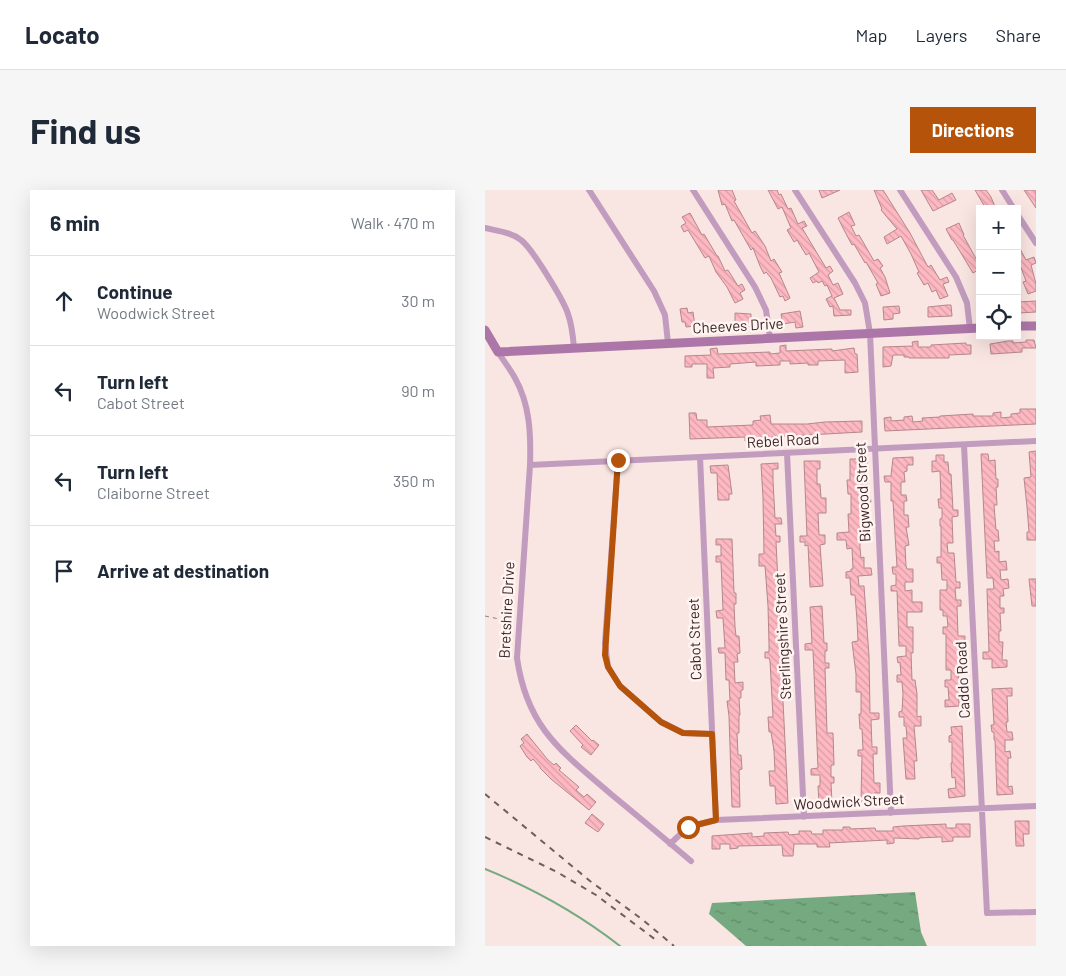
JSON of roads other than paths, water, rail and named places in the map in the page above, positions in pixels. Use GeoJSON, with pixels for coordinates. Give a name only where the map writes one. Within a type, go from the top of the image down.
{"type":"FeatureCollection","features":[{"type":"Feature","properties":{"kind":"street"},"geometry":{"type":"LineString","coordinates":[[589,190],[654,291],[665,315],[668,343]]}},
{"type":"Feature","properties":{"kind":"street"},"geometry":{"type":"LineString","coordinates":[[693,190],[755,287],[766,310],[770,338]]}},
{"type":"Feature","properties":{"kind":"street","name":"Bigwood Street"},"geometry":{"type":"LineString","coordinates":[[795,190],[855,283],[865,303],[870,334],[891,813]]}},
{"type":"Feature","properties":{"kind":"street"},"geometry":{"type":"LineString","coordinates":[[900,190],[956,277],[967,302],[970,329]]}},
{"type":"Feature","properties":{"kind":"street"},"geometry":{"type":"LineString","coordinates":[[1002,190],[1011,205]]}},
{"type":"Feature","properties":{"kind":"street"},"geometry":{"type":"LineString","coordinates":[[1021,220],[1036,243]]}},
{"type":"Feature","properties":{"kind":"street"},"geometry":{"type":"LineString","coordinates":[[485,228],[509,233],[520,239],[530,248],[568,312],[573,332],[574,348]]}},
{"type":"Feature","properties":{"kind":"street"},"geometry":{"type":"LineString","coordinates":[[1021,326],[1036,326]]}},
{"type":"Feature","properties":{"kind":"street","name":"Cheeves Drive"},"geometry":{"type":"LineString","coordinates":[[498,352],[976,328]]}},
{"type":"Feature","properties":{"kind":"street","name":"Bretshire Drive"},"geometry":{"type":"LineString","coordinates":[[485,330],[515,378],[527,409],[531,433],[517,658],[527,700],[546,733],[566,756],[691,861]]}},
{"type":"Feature","properties":{"kind":"street","name":"Rebel Road"},"geometry":{"type":"LineString","coordinates":[[530,465],[1036,441]]}},
{"type":"Feature","properties":{"kind":"street","name":"Caddo Road"},"geometry":{"type":"LineString","coordinates":[[964,445],[987,913],[1036,912]]}},
{"type":"Feature","properties":{"kind":"street","name":"Sterlingshire Street"},"geometry":{"type":"LineString","coordinates":[[787,453],[804,817]]}},
{"type":"Feature","properties":{"kind":"street","name":"Cabot Street"},"geometry":{"type":"LineString","coordinates":[[700,457],[716,820]]}},
{"type":"Feature","properties":{"kind":"street"},"geometry":{"type":"LineString","coordinates":[[618,460],[605,643],[608,667],[620,686],[661,722],[683,733],[712,734]]}},
{"type":"Feature","properties":{"kind":"street","name":"Woodwick Street"},"geometry":{"type":"LineString","coordinates":[[670,844],[688,827],[716,820],[1036,806]]}},
{"type":"Feature","properties":{"kind":"water"},"geometry":{"type":"Polygon","coordinates":[[[915,892],[921,932],[927,946],[746,946],[709,914],[712,903],[915,892]]]}},
{"type":"Feature","properties":{"kind":"waterway"},"geometry":{"type":"LineString","coordinates":[[485,869],[555,903],[588,923],[620,946]]}},
{"type":"Feature","properties":{"kind":"railway"},"geometry":{"type":"LineString","coordinates":[[485,794],[590,881],[643,920],[674,946]]}},
{"type":"Feature","properties":{"kind":"railway"},"geometry":{"type":"LineString","coordinates":[[485,837],[557,872],[596,895],[656,940]]}}]}
